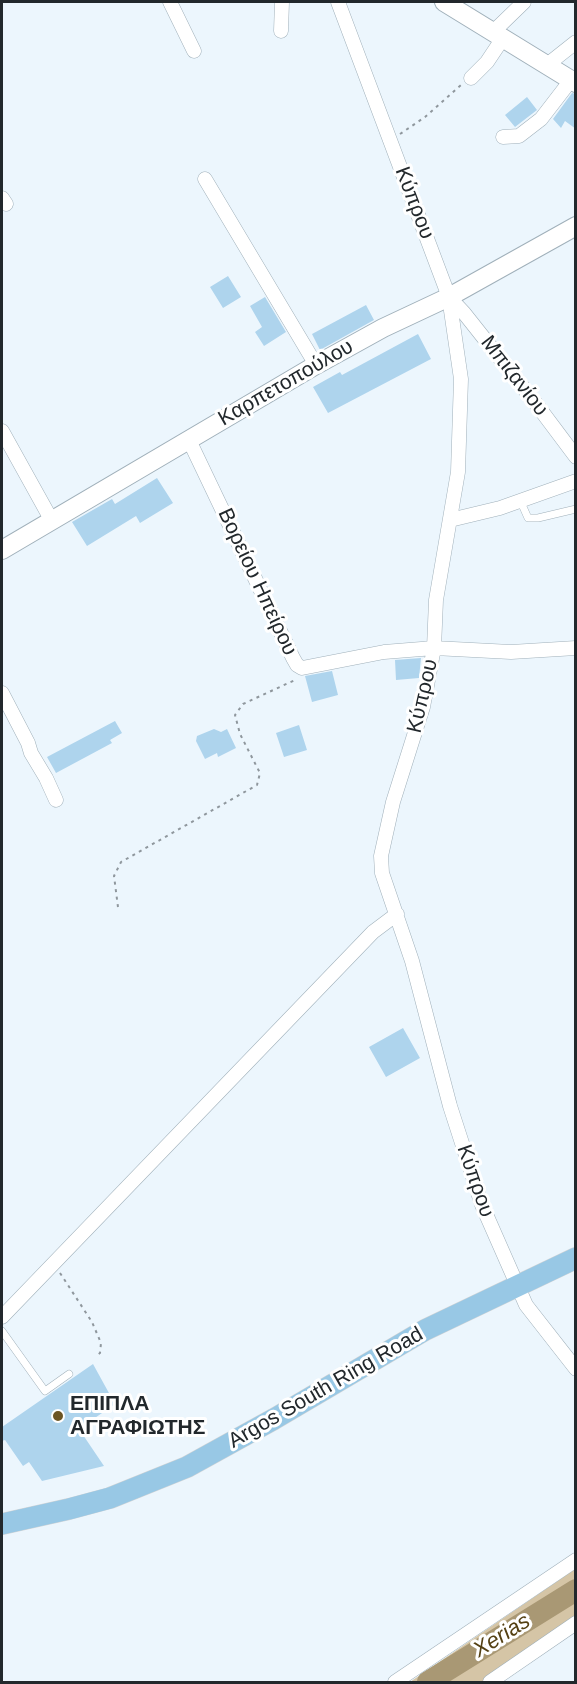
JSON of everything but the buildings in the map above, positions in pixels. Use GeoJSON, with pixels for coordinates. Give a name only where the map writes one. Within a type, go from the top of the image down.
{"type":"FeatureCollection","features":[{"type":"Feature","properties":{"kind":"main road"},"geometry":{"type":"LineString","coordinates":[[446,2],[573,82]]}},
{"type":"Feature","properties":{"kind":"main road","name":"Καρπετοπούλου"},"geometry":{"type":"LineString","coordinates":[[2,550],[316,365],[383,328],[449,297],[576,226]]}},
{"type":"Feature","properties":{"kind":"main road","name":"Argos South Ring Road"},"geometry":{"type":"LineString","coordinates":[[2,1524],[110,1498],[187,1467],[264,1425],[425,1330],[576,1258]]}},
{"type":"Feature","properties":{"kind":"street"},"geometry":{"type":"LineString","coordinates":[[170,2],[194,51]]}},
{"type":"Feature","properties":{"kind":"street"},"geometry":{"type":"LineString","coordinates":[[281,31],[282,2]]}},
{"type":"Feature","properties":{"kind":"street","name":"Κύπρου"},"geometry":{"type":"LineString","coordinates":[[338,2],[449,297],[461,379],[458,472],[436,600],[434,648],[423,707],[393,802],[381,856],[382,873],[412,961],[450,1106],[482,1205],[526,1305],[576,1369]]}},
{"type":"Feature","properties":{"kind":"street"},"geometry":{"type":"LineString","coordinates":[[471,78],[487,62],[498,35],[524,2]]}},
{"type":"Feature","properties":{"kind":"street"},"geometry":{"type":"LineString","coordinates":[[548,65],[576,42]]}},
{"type":"Feature","properties":{"kind":"street"},"geometry":{"type":"LineString","coordinates":[[503,137],[519,136],[541,119],[573,82]]}},
{"type":"Feature","properties":{"kind":"street"},"geometry":{"type":"LineString","coordinates":[[205,179],[316,365]]}},
{"type":"Feature","properties":{"kind":"street","name":"Μπιζανίου"},"geometry":{"type":"LineString","coordinates":[[449,297],[464,313],[576,457]]}},
{"type":"Feature","properties":{"kind":"street"},"geometry":{"type":"LineString","coordinates":[[2,431],[52,521]]}},
{"type":"Feature","properties":{"kind":"street","name":"Βορείου Ηπείρου"},"geometry":{"type":"LineString","coordinates":[[189,440],[297,665],[302,668],[384,652],[434,648],[511,652],[576,648]]}},
{"type":"Feature","properties":{"kind":"street"},"geometry":{"type":"LineString","coordinates":[[450,520],[500,508],[576,481]]}},
{"type":"Feature","properties":{"kind":"street"},"geometry":{"type":"LineString","coordinates":[[2,693],[56,801]]}},
{"type":"Feature","properties":{"kind":"street"},"geometry":{"type":"LineString","coordinates":[[2,1317],[373,932],[397,914]]}},
{"type":"Feature","properties":{"kind":"street"},"geometry":{"type":"LineString","coordinates":[[395,1683],[576,1560]]}},
{"type":"Feature","properties":{"kind":"street"},"geometry":{"type":"LineString","coordinates":[[490,1683],[576,1623]]}},
{"type":"Feature","properties":{"kind":"lane"},"geometry":{"type":"LineString","coordinates":[[520,500],[528,518],[538,518],[576,509]]}},
{"type":"Feature","properties":{"kind":"lane"},"geometry":{"type":"LineString","coordinates":[[2,1330],[45,1391],[69,1374]]}},
{"type":"Feature","properties":{"kind":"path"},"geometry":{"type":"LineString","coordinates":[[390,141],[425,117],[471,78]]}},
{"type":"Feature","properties":{"kind":"path"},"geometry":{"type":"LineString","coordinates":[[118,907],[114,876],[121,862],[257,785],[260,773],[240,734],[236,715],[243,704],[298,679]]}},
{"type":"Feature","properties":{"kind":"path"},"geometry":{"type":"LineString","coordinates":[[53,1264],[92,1322],[101,1343],[96,1356]]}},
{"type":"Feature","properties":{"kind":"shaded area"},"geometry":{"type":"Polygon","coordinates":[[[575,1569],[575,1618],[483,1682],[410,1682],[575,1569]]]}},
{"type":"Feature","properties":{"kind":"waterway","name":"Xerias"},"geometry":{"type":"LineString","coordinates":[[428,1682],[576,1590]]}},
{"type":"Feature","properties":{"kind":"place","name":"ΕΠΙΠΛΑ ΑΓΡΑΦΙΩΤΗΣ"},"geometry":{"type":"Point","coordinates":[58,1416]}}]}
